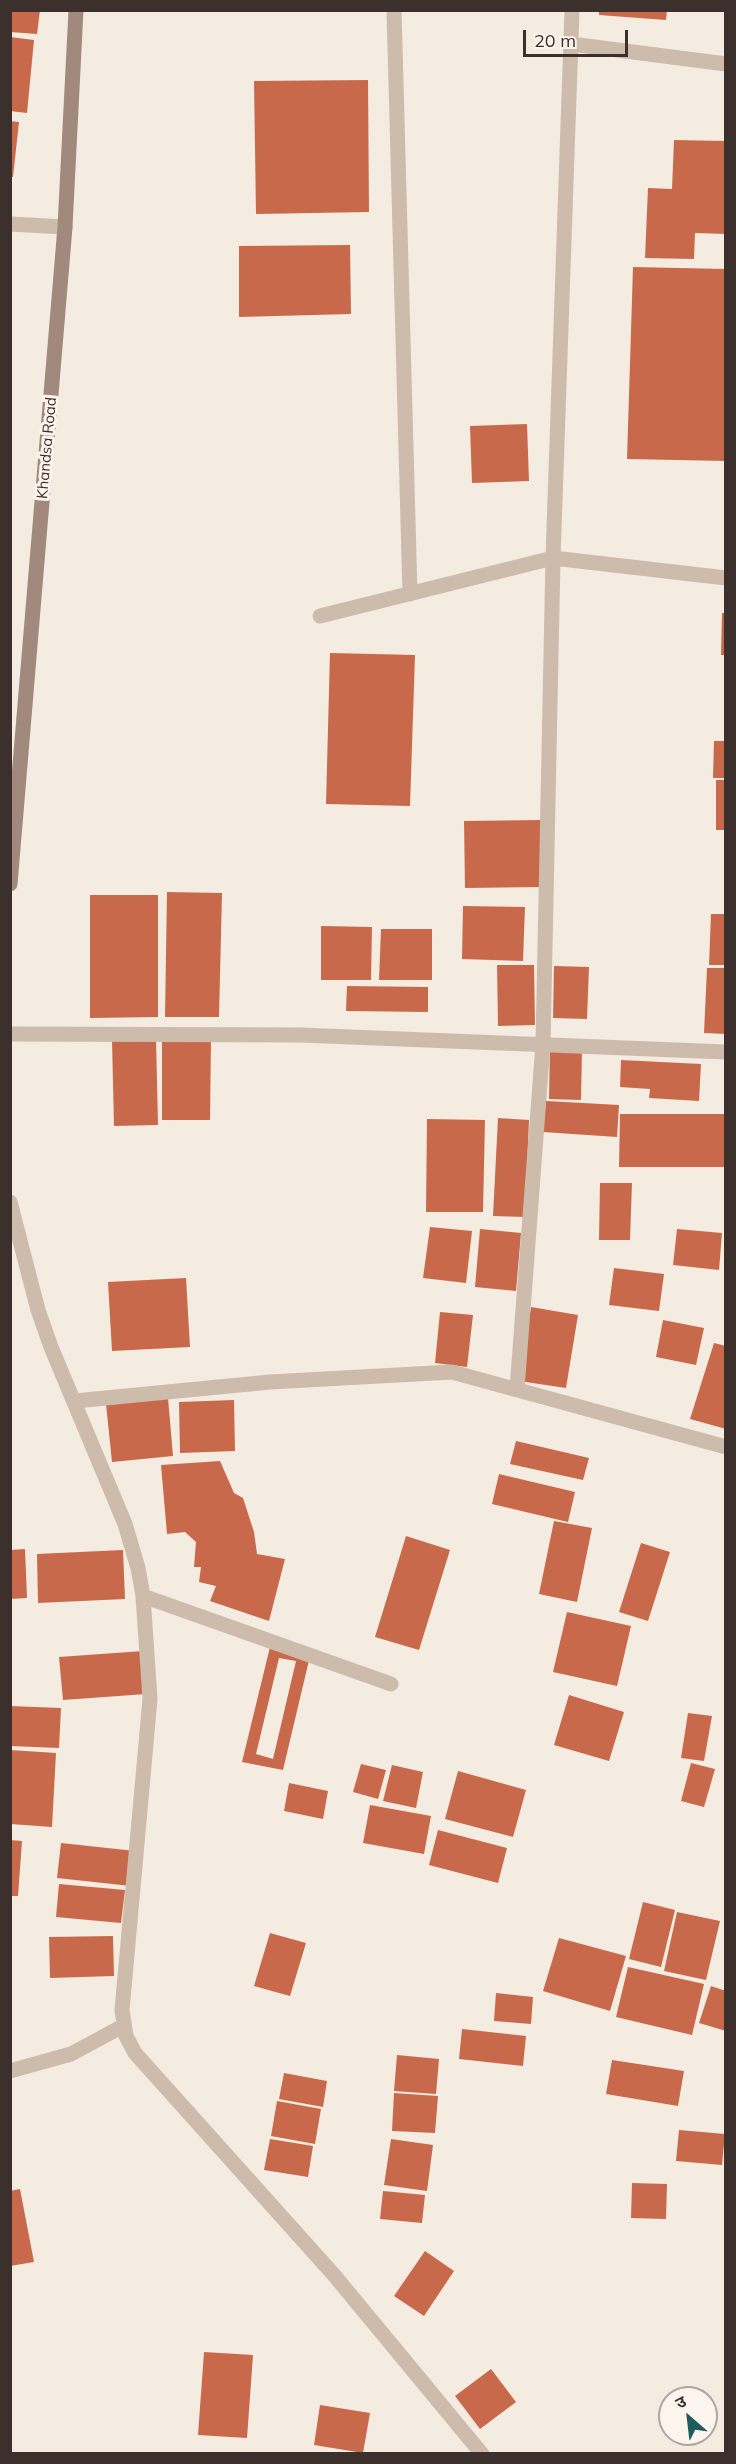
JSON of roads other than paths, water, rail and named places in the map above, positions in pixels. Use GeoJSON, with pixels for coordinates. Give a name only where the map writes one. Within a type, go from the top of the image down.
{"type":"FeatureCollection","features":[{"type":"Feature","properties":{"kind":"street","name":"Khandsa Road"},"geometry":{"type":"LineString","coordinates":[[10,884],[65,228],[76,10]]}},
{"type":"Feature","properties":{"kind":"street"},"geometry":{"type":"LineString","coordinates":[[394,10],[410,594]]}},
{"type":"Feature","properties":{"kind":"street"},"geometry":{"type":"LineString","coordinates":[[517,1389],[543,1044],[553,558],[572,10]]}},
{"type":"Feature","properties":{"kind":"street"},"geometry":{"type":"LineString","coordinates":[[571,44],[726,64]]}},
{"type":"Feature","properties":{"kind":"street"},"geometry":{"type":"LineString","coordinates":[[10,224],[65,228]]}},
{"type":"Feature","properties":{"kind":"street"},"geometry":{"type":"LineString","coordinates":[[320,616],[553,558],[726,578]]}},
{"type":"Feature","properties":{"kind":"street"},"geometry":{"type":"LineString","coordinates":[[10,1034],[301,1035],[726,1052]]}},
{"type":"Feature","properties":{"kind":"street"},"geometry":{"type":"LineString","coordinates":[[10,1202],[38,1310],[124,1524],[138,1568],[143,1596],[150,1699],[122,2010],[123,2026],[129,2045],[334,2275],[482,2454]]}},
{"type":"Feature","properties":{"kind":"street"},"geometry":{"type":"LineString","coordinates":[[75,1401],[270,1382],[452,1372],[726,1447]]}},
{"type":"Feature","properties":{"kind":"street"},"geometry":{"type":"LineString","coordinates":[[143,1596],[391,1684]]}},
{"type":"Feature","properties":{"kind":"street"},"geometry":{"type":"LineString","coordinates":[[10,2071],[71,2054],[123,2026]]}}]}
